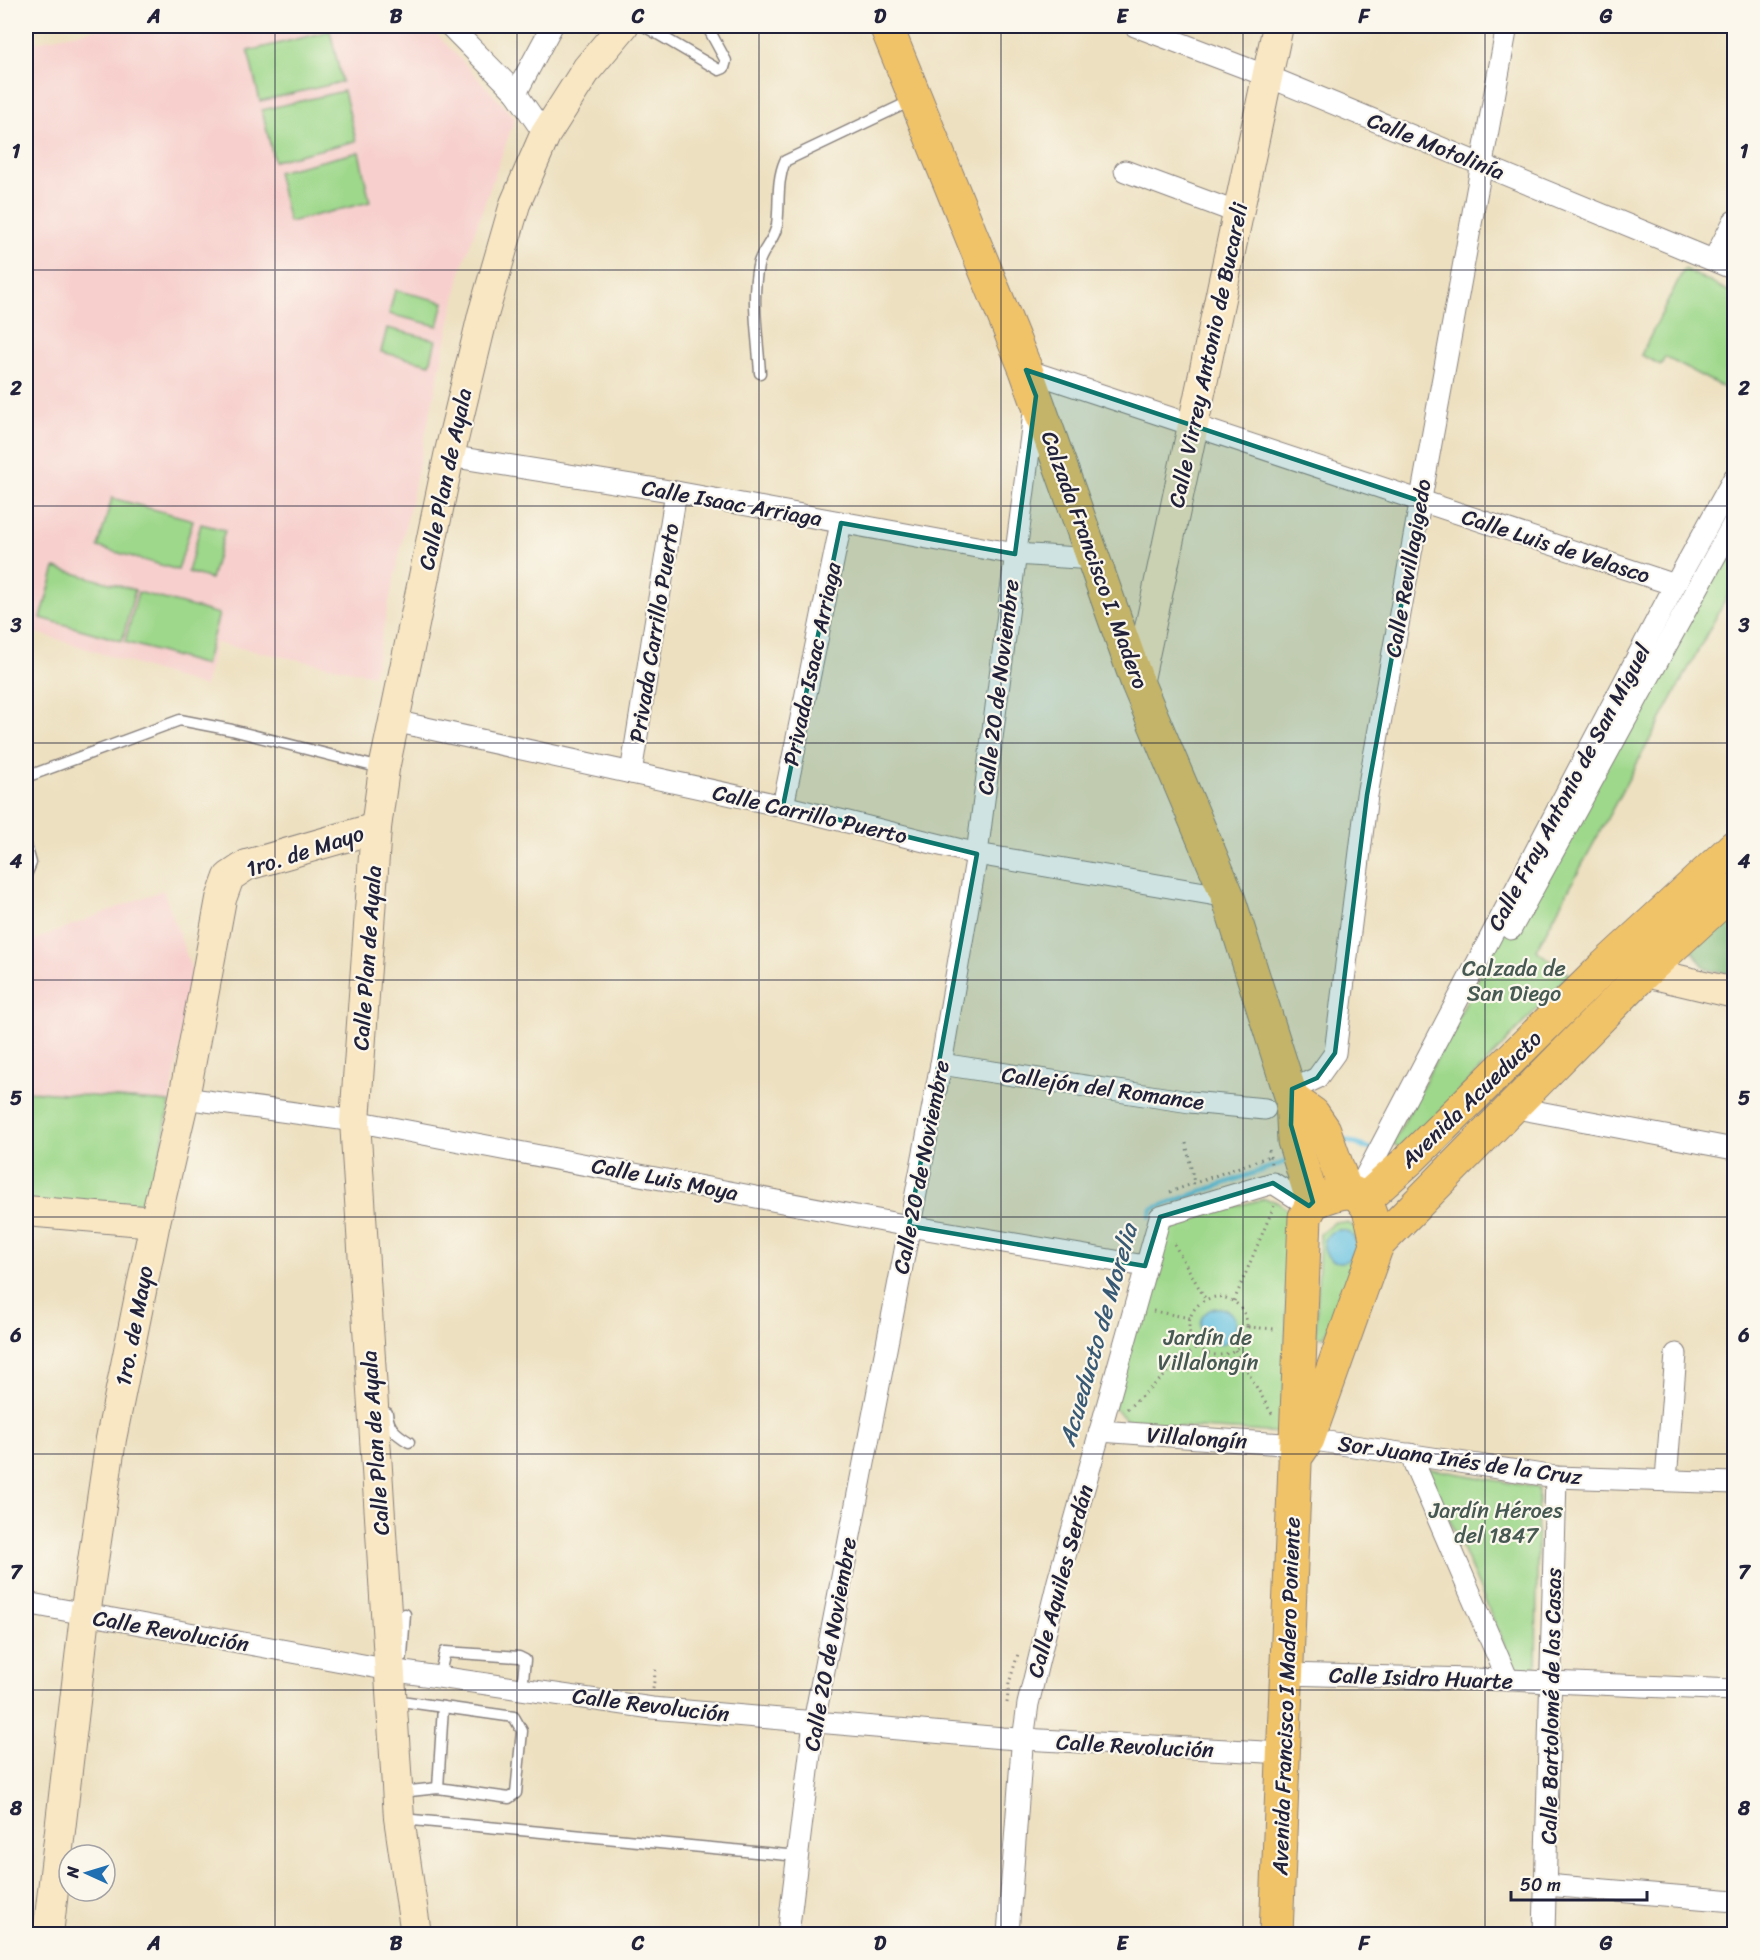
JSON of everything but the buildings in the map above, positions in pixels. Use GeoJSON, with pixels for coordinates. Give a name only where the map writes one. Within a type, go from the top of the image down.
{"type":"FeatureCollection","features":[{"type":"Feature","properties":{"kind":"main road","name":"Calzada Francisco I. Madero"},"geometry":{"type":"LineString","coordinates":[[886,26],[1031,383],[1138,684],[1228,897],[1311,1204]]}},
{"type":"Feature","properties":{"kind":"main road","name":"Avenida Acueducto"},"geometry":{"type":"LineString","coordinates":[[1355,1196],[1427,1143],[1605,966],[1734,847]]}},
{"type":"Feature","properties":{"kind":"main road","name":"Avenida Acueducto"},"geometry":{"type":"LineString","coordinates":[[1377,1245],[1645,972],[1734,890]]}},
{"type":"Feature","properties":{"kind":"main road"},"geometry":{"type":"LineString","coordinates":[[1282,1100],[1313,1114],[1324,1130],[1355,1196],[1371,1218],[1377,1245],[1293,1441]]}},
{"type":"Feature","properties":{"kind":"main road"},"geometry":{"type":"LineString","coordinates":[[1311,1204],[1355,1196]]}},
{"type":"Feature","properties":{"kind":"main road","name":"Avenida Francisco I Madero Poniente"},"geometry":{"type":"LineString","coordinates":[[1276,1935],[1293,1441],[1305,1217],[1311,1204]]}},
{"type":"Feature","properties":{"kind":"street"},"geometry":{"type":"LineString","coordinates":[[450,26],[516,93],[545,135]]}},
{"type":"Feature","properties":{"kind":"street"},"geometry":{"type":"LineString","coordinates":[[516,93],[552,26]]}},
{"type":"Feature","properties":{"kind":"street","name":"Calle Plan de Ayala"},"geometry":{"type":"LineString","coordinates":[[416,1935],[398,1806],[392,1700],[395,1670],[377,1365],[355,1121],[376,828],[384,769],[449,456],[483,315],[515,204],[545,135],[587,69],[623,26]]}},
{"type":"Feature","properties":{"kind":"street","name":"Calle Motolinía"},"geometry":{"type":"LineString","coordinates":[[1136,26],[1267,76],[1734,269]]}},
{"type":"Feature","properties":{"kind":"street","name":"Calle Virrey Antonio de Bucareli"},"geometry":{"type":"LineString","coordinates":[[1138,684],[1278,26]]}},
{"type":"Feature","properties":{"kind":"street","name":"Calle Revillagigedo"},"geometry":{"type":"LineString","coordinates":[[1282,1100],[1317,1078],[1335,1053],[1367,795],[1507,26]]}},
{"type":"Feature","properties":{"kind":"street"},"geometry":{"type":"LineString","coordinates":[[1125,171],[1238,213]]}},
{"type":"Feature","properties":{"kind":"street"},"geometry":{"type":"LineString","coordinates":[[1714,259],[1734,221]]}},
{"type":"Feature","properties":{"kind":"street","name":"Calle Luis de Velasco"},"geometry":{"type":"LineString","coordinates":[[1031,383],[1193,425],[1675,585]]}},
{"type":"Feature","properties":{"kind":"street","name":"Calle 20 de Noviembre"},"geometry":{"type":"LineString","coordinates":[[788,1935],[814,1722],[941,1064],[977,854],[1015,554],[1031,383]]}},
{"type":"Feature","properties":{"kind":"street","name":"Calle Isaac Arriaga"},"geometry":{"type":"LineString","coordinates":[[449,456],[676,492],[1015,554],[1094,559]]}},
{"type":"Feature","properties":{"kind":"street","name":"Calle Fray Antonio de San Miguel"},"geometry":{"type":"LineString","coordinates":[[1355,1196],[1675,585],[1734,478]]}},
{"type":"Feature","properties":{"kind":"street","name":"Privada Carrillo Puerto"},"geometry":{"type":"LineString","coordinates":[[632,773],[676,492]]}},
{"type":"Feature","properties":{"kind":"street"},"geometry":{"type":"LineString","coordinates":[[1384,1160],[1734,522]]}},
{"type":"Feature","properties":{"kind":"street","name":"Privada Isaac Arriaga"},"geometry":{"type":"LineString","coordinates":[[783,806],[841,523]]}},
{"type":"Feature","properties":{"kind":"street","name":"Calle Carrillo Puerto"},"geometry":{"type":"LineString","coordinates":[[394,721],[783,806],[977,854],[1228,897]]}},
{"type":"Feature","properties":{"kind":"street","name":"1ro. de Mayo"},"geometry":{"type":"LineString","coordinates":[[48,1935],[85,1615],[111,1439],[155,1222],[184,1098],[221,899],[229,877],[247,865],[376,828]]}},
{"type":"Feature","properties":{"kind":"street"},"geometry":{"type":"LineString","coordinates":[[1645,972],[1734,993]]}},
{"type":"Feature","properties":{"kind":"street","name":"Callejón del Romance"},"geometry":{"type":"LineString","coordinates":[[941,1064],[1190,1102],[1282,1100]]}},
{"type":"Feature","properties":{"kind":"street","name":"Calle Luis Moya"},"geometry":{"type":"LineString","coordinates":[[184,1098],[355,1121],[909,1226],[1145,1266]]}},
{"type":"Feature","properties":{"kind":"street"},"geometry":{"type":"LineString","coordinates":[[1512,1107],[1734,1149]]}},
{"type":"Feature","properties":{"kind":"street","name":"Calle Aquiles Serdán"},"geometry":{"type":"LineString","coordinates":[[1008,1935],[1023,1740],[1028,1704],[1058,1581],[1160,1217],[1274,1183],[1311,1204]]}},
{"type":"Feature","properties":{"kind":"street"},"geometry":{"type":"LineString","coordinates":[[26,1211],[155,1222]]}},
{"type":"Feature","properties":{"kind":"street"},"geometry":{"type":"LineString","coordinates":[[1666,1480],[1676,1354]]}},
{"type":"Feature","properties":{"kind":"street","name":"Villalongín"},"geometry":{"type":"LineString","coordinates":[[1100,1431],[1293,1441]]}},
{"type":"Feature","properties":{"kind":"street","name":"Sor Juana Inés de la Cruz"},"geometry":{"type":"LineString","coordinates":[[1293,1441],[1410,1454],[1557,1477],[1734,1483]]}},
{"type":"Feature","properties":{"kind":"street"},"geometry":{"type":"LineString","coordinates":[[1410,1454],[1508,1680]]}},
{"type":"Feature","properties":{"kind":"street","name":"Calle Bartolomé de las Casas"},"geometry":{"type":"LineString","coordinates":[[1544,1935],[1557,1477]]}},
{"type":"Feature","properties":{"kind":"street","name":"Calle Revolución"},"geometry":{"type":"LineString","coordinates":[[26,1603],[395,1670],[652,1708],[1023,1740],[1283,1753]]}},
{"type":"Feature","properties":{"kind":"street","name":"Calle Isidro Huarte"},"geometry":{"type":"LineString","coordinates":[[1286,1674],[1508,1680],[1734,1690]]}},
{"type":"Feature","properties":{"kind":"street"},"geometry":{"type":"LineString","coordinates":[[1546,1886],[1734,1901]]}},
{"type":"Feature","properties":{"kind":"lane"},"geometry":{"type":"LineString","coordinates":[[644,26],[719,70],[724,68],[726,61],[707,26]]}},
{"type":"Feature","properties":{"kind":"lane"},"geometry":{"type":"LineString","coordinates":[[760,373],[755,278],[760,256],[771,242],[777,226],[779,175],[785,161],[916,99]]}},
{"type":"Feature","properties":{"kind":"lane"},"geometry":{"type":"LineString","coordinates":[[26,777],[180,720],[232,730],[384,769]]}},
{"type":"Feature","properties":{"kind":"lane"},"geometry":{"type":"LineString","coordinates":[[26,845],[31,862],[26,875]]}},
{"type":"Feature","properties":{"kind":"lane"},"geometry":{"type":"LineString","coordinates":[[387,1403],[388,1424],[396,1434],[409,1442]]}},
{"type":"Feature","properties":{"kind":"lane"},"geometry":{"type":"LineString","coordinates":[[395,1670],[405,1614]]}},
{"type":"Feature","properties":{"kind":"lane"},"geometry":{"type":"LineString","coordinates":[[439,1677],[446,1652],[519,1657],[525,1660],[522,1689]]}},
{"type":"Feature","properties":{"kind":"lane"},"geometry":{"type":"LineString","coordinates":[[392,1700],[513,1717],[522,1731],[516,1793],[509,1798],[438,1788],[398,1806]]}},
{"type":"Feature","properties":{"kind":"lane"},"geometry":{"type":"LineString","coordinates":[[438,1788],[443,1707]]}},
{"type":"Feature","properties":{"kind":"lane"},"geometry":{"type":"LineString","coordinates":[[398,1806],[798,1856]]}},
{"type":"Feature","properties":{"kind":"path"},"geometry":{"type":"LineString","coordinates":[[1186,1143],[1194,1183]]}},
{"type":"Feature","properties":{"kind":"path"},"geometry":{"type":"LineString","coordinates":[[1161,1195],[1270,1156]]}},
{"type":"Feature","properties":{"kind":"path"},"geometry":{"type":"LineString","coordinates":[[1234,1301],[1276,1201],[1270,1200]]}},
{"type":"Feature","properties":{"kind":"path"},"geometry":{"type":"LineString","coordinates":[[1173,1243],[1206,1300]]}},
{"type":"Feature","properties":{"kind":"path"},"geometry":{"type":"LineString","coordinates":[[1215,1297],[1234,1301],[1244,1312],[1248,1328],[1246,1336],[1235,1350],[1211,1355],[1197,1347],[1190,1333],[1190,1318],[1193,1310],[1206,1300],[1215,1297]]}},
{"type":"Feature","properties":{"kind":"path"},"geometry":{"type":"LineString","coordinates":[[1150,1310],[1190,1318]]}},
{"type":"Feature","properties":{"kind":"path"},"geometry":{"type":"LineString","coordinates":[[1248,1328],[1277,1329]]}},
{"type":"Feature","properties":{"kind":"path"},"geometry":{"type":"LineString","coordinates":[[1121,1415],[1197,1347]]}},
{"type":"Feature","properties":{"kind":"path"},"geometry":{"type":"LineString","coordinates":[[1235,1350],[1293,1441]]}},
{"type":"Feature","properties":{"kind":"highlighted area"},"geometry":{"type":"Polygon","coordinates":[[[1026,370],[1420,501],[1367,795],[1335,1053],[1317,1078],[1292,1089],[1291,1125],[1313,1202],[1309,1206],[1273,1183],[1160,1217],[1145,1266],[909,1226],[977,854],[783,806],[841,523],[1015,554],[1036,396],[1026,370]]]}},
{"type":"Feature","properties":{"kind":"shaded area"},"geometry":{"type":"Polygon","coordinates":[[[110,26],[429,26],[515,118],[462,267],[373,675],[215,643],[205,687],[38,633],[26,639],[26,44],[110,26]]]}},
{"type":"Feature","properties":{"kind":"shaded area"},"geometry":{"type":"Polygon","coordinates":[[[163,890],[193,973],[170,1102],[26,1091],[26,943],[163,890]]]}},
{"type":"Feature","properties":{"kind":"green space"},"geometry":{"type":"Polygon","coordinates":[[[330,31],[342,82],[260,101],[248,51],[330,31]]]}},
{"type":"Feature","properties":{"kind":"green space"},"geometry":{"type":"Polygon","coordinates":[[[344,91],[356,141],[274,161],[262,110],[344,91]]]}},
{"type":"Feature","properties":{"kind":"green space"},"geometry":{"type":"Polygon","coordinates":[[[359,152],[370,202],[289,222],[277,172],[359,152]]]}},
{"type":"Feature","properties":{"kind":"green space"},"geometry":{"type":"Polygon","coordinates":[[[1684,269],[1734,294],[1734,393],[1665,357],[1661,365],[1641,355],[1684,269]]]}},
{"type":"Feature","properties":{"kind":"green space"},"geometry":{"type":"Polygon","coordinates":[[[395,290],[444,302],[438,326],[389,314],[395,290]]]}},
{"type":"Feature","properties":{"kind":"green space"},"geometry":{"type":"Polygon","coordinates":[[[387,328],[436,340],[430,364],[381,352],[387,328]]]}},
{"type":"Feature","properties":{"kind":"green space","name":"Calzada de San Diego"},"geometry":{"type":"Polygon","coordinates":[[[1734,484],[1734,584],[1536,950],[1569,974],[1409,1146],[1398,1147],[1393,1143],[1734,484]]]}},
{"type":"Feature","properties":{"kind":"green space"},"geometry":{"type":"Polygon","coordinates":[[[112,498],[193,520],[178,570],[98,547],[112,498]]]}},
{"type":"Feature","properties":{"kind":"green space"},"geometry":{"type":"Polygon","coordinates":[[[201,524],[225,530],[211,579],[188,572],[201,524]]]}},
{"type":"Feature","properties":{"kind":"green space"},"geometry":{"type":"Polygon","coordinates":[[[55,568],[135,590],[122,641],[41,618],[55,568]]]}},
{"type":"Feature","properties":{"kind":"green space"},"geometry":{"type":"Polygon","coordinates":[[[138,592],[219,614],[205,665],[125,642],[138,592]]]}},
{"type":"Feature","properties":{"kind":"green space"},"geometry":{"type":"Polygon","coordinates":[[[1734,910],[1734,975],[1706,969],[1691,950],[1734,910]]]}},
{"type":"Feature","properties":{"kind":"green space"},"geometry":{"type":"Polygon","coordinates":[[[26,1091],[170,1102],[149,1212],[26,1202],[26,1091]]]}},
{"type":"Feature","properties":{"kind":"green space","name":"Jardín de Villalongín"},"geometry":{"type":"Polygon","coordinates":[[[1264,1199],[1276,1201],[1290,1212],[1283,1433],[1131,1424],[1114,1408],[1162,1224],[1264,1199]]]}},
{"type":"Feature","properties":{"kind":"green space"},"geometry":{"type":"Polygon","coordinates":[[[1335,1222],[1348,1223],[1360,1231],[1364,1252],[1324,1337],[1316,1335],[1320,1234],[1335,1222]],[[1340,1230],[1330,1233],[1332,1259],[1341,1262],[1350,1258],[1355,1245],[1351,1238],[1340,1230]]]}},
{"type":"Feature","properties":{"kind":"green space","name":"Jardín Héroes del 1847"},"geometry":{"type":"Polygon","coordinates":[[[1427,1468],[1538,1488],[1536,1670],[1515,1669],[1427,1468]]]}},
{"type":"Feature","properties":{"kind":"water"},"geometry":{"type":"Polygon","coordinates":[[[1340,1230],[1351,1235],[1356,1246],[1351,1257],[1340,1262],[1329,1257],[1324,1246],[1329,1235],[1340,1230]]]}},
{"type":"Feature","properties":{"kind":"water"},"geometry":{"type":"Polygon","coordinates":[[[1218,1308],[1231,1313],[1236,1326],[1231,1339],[1218,1344],[1205,1339],[1200,1326],[1205,1313],[1218,1308]]]}},
{"type":"Feature","properties":{"kind":"waterway","name":"Acueducto de Morelia"},"geometry":{"type":"LineString","coordinates":[[1339,1142],[1345,1140],[1373,1150]]}},
{"type":"Feature","properties":{"kind":"waterway","name":"Acueducto de Morelia"},"geometry":{"type":"LineString","coordinates":[[1150,1217],[1152,1209],[1288,1161]]}}]}
